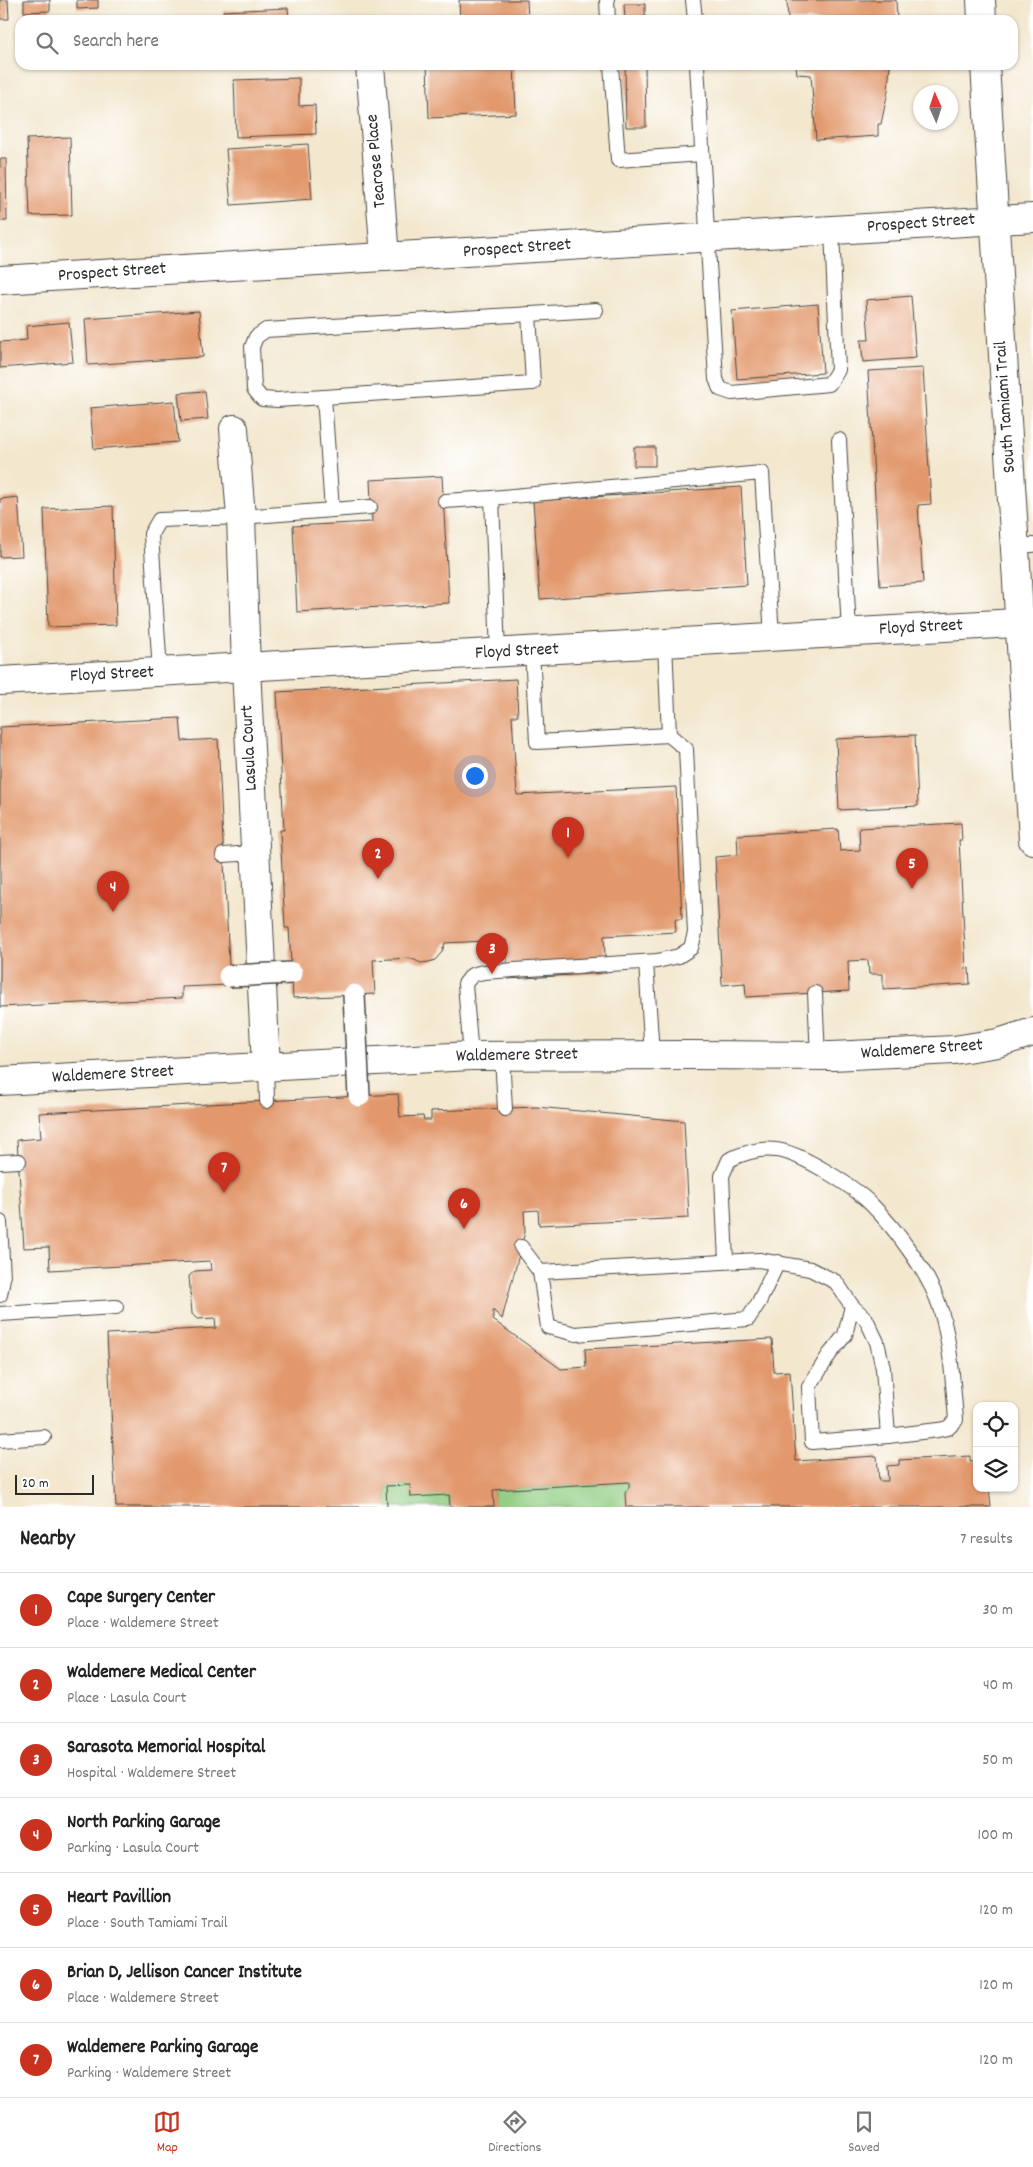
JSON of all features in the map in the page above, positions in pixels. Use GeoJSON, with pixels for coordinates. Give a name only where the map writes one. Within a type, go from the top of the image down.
{"type":"FeatureCollection","features":[{"type":"Feature","properties":{"kind":"street"},"geometry":{"type":"LineString","coordinates":[[981,0],[982,15]]}},
{"type":"Feature","properties":{"kind":"street","name":"Tearose Place"},"geometry":{"type":"LineString","coordinates":[[370,70],[385,257]]}},
{"type":"Feature","properties":{"kind":"street","name":"South Tamiami Trail"},"geometry":{"type":"LineString","coordinates":[[985,70],[995,220],[1024,545],[1033,840]]}},
{"type":"Feature","properties":{"kind":"street","name":"Prospect Street"},"geometry":{"type":"LineString","coordinates":[[0,280],[1033,218]]}},
{"type":"Feature","properties":{"kind":"street","name":"Lasula Court"},"geometry":{"type":"LineString","coordinates":[[234,429],[242,517],[246,668],[266,1066]]}},
{"type":"Feature","properties":{"kind":"street","name":"Floyd Street"},"geometry":{"type":"LineString","coordinates":[[0,681],[1026,622]]}},
{"type":"Feature","properties":{"kind":"street"},"geometry":{"type":"LineString","coordinates":[[229,976],[292,973]]}},
{"type":"Feature","properties":{"kind":"street"},"geometry":{"type":"LineString","coordinates":[[354,995],[359,1096]]}},
{"type":"Feature","properties":{"kind":"street","name":"Waldemere Street"},"geometry":{"type":"LineString","coordinates":[[0,1081],[471,1056],[818,1056],[954,1050],[998,1044],[1033,1032]]}},
{"type":"Feature","properties":{"kind":"lane"},"geometry":{"type":"LineString","coordinates":[[607,0],[608,15]]}},
{"type":"Feature","properties":{"kind":"lane"},"geometry":{"type":"LineString","coordinates":[[694,0],[695,15]]}},
{"type":"Feature","properties":{"kind":"lane"},"geometry":{"type":"LineString","coordinates":[[612,70],[618,160],[702,154]]}},
{"type":"Feature","properties":{"kind":"lane"},"geometry":{"type":"LineString","coordinates":[[697,70],[716,379],[720,389],[732,393],[829,384],[838,370],[832,230]]}},
{"type":"Feature","properties":{"kind":"lane"},"geometry":{"type":"LineString","coordinates":[[530,314],[534,382],[277,400],[262,399],[254,389],[252,347],[256,336],[266,330],[530,314],[596,310]]}},
{"type":"Feature","properties":{"kind":"lane"},"geometry":{"type":"LineString","coordinates":[[324,397],[332,510]]}},
{"type":"Feature","properties":{"kind":"lane"},"geometry":{"type":"LineString","coordinates":[[839,440],[850,632]]}},
{"type":"Feature","properties":{"kind":"lane"},"geometry":{"type":"LineString","coordinates":[[445,501],[762,473],[772,637]]}},
{"type":"Feature","properties":{"kind":"lane"},"geometry":{"type":"LineString","coordinates":[[492,498],[498,653]]}},
{"type":"Feature","properties":{"kind":"lane"},"geometry":{"type":"LineString","coordinates":[[160,672],[151,534],[159,520],[242,517],[370,507]]}},
{"type":"Feature","properties":{"kind":"lane"},"geometry":{"type":"LineString","coordinates":[[664,643],[669,735]]}},
{"type":"Feature","properties":{"kind":"lane"},"geometry":{"type":"LineString","coordinates":[[471,1056],[465,984],[472,975],[483,972],[646,962],[679,956],[691,948],[695,933],[686,749],[669,735],[537,742],[532,651]]}},
{"type":"Feature","properties":{"kind":"lane"},"geometry":{"type":"LineString","coordinates":[[223,855],[255,853]]}},
{"type":"Feature","properties":{"kind":"lane"},"geometry":{"type":"LineString","coordinates":[[646,962],[652,1055]]}},
{"type":"Feature","properties":{"kind":"lane"},"geometry":{"type":"LineString","coordinates":[[815,992],[818,1056]]}},
{"type":"Feature","properties":{"kind":"lane"},"geometry":{"type":"LineString","coordinates":[[502,1056],[505,1108]]}},
{"type":"Feature","properties":{"kind":"lane"},"geometry":{"type":"LineString","coordinates":[[266,1066],[267,1101]]}},
{"type":"Feature","properties":{"kind":"lane"},"geometry":{"type":"LineString","coordinates":[[726,1261],[722,1176],[729,1160],[749,1151],[777,1150],[798,1156],[832,1175],[870,1203],[922,1270],[941,1310],[948,1349],[956,1420],[948,1428],[888,1436],[812,1442],[808,1387],[829,1355],[846,1335],[852,1306]]}},
{"type":"Feature","properties":{"kind":"lane"},"geometry":{"type":"LineString","coordinates":[[0,1162],[19,1161]]}},
{"type":"Feature","properties":{"kind":"lane"},"geometry":{"type":"LineString","coordinates":[[0,1222],[3,1278],[0,1295]]}},
{"type":"Feature","properties":{"kind":"lane"},"geometry":{"type":"LineString","coordinates":[[521,1246],[540,1272],[548,1326],[576,1334],[748,1319],[759,1302],[778,1262]]}},
{"type":"Feature","properties":{"kind":"lane"},"geometry":{"type":"LineString","coordinates":[[540,1272],[760,1260],[810,1269],[836,1282],[852,1306],[866,1320],[877,1342],[883,1368],[888,1436]]}},
{"type":"Feature","properties":{"kind":"lane"},"geometry":{"type":"LineString","coordinates":[[0,1314],[116,1307]]}},
{"type":"Feature","properties":{"kind":"lane"},"geometry":{"type":"LineString","coordinates":[[0,1440],[44,1437]]}},
{"type":"Feature","properties":{"kind":"green space"},"geometry":{"type":"Polygon","coordinates":[[[629,1482],[629,1487],[625,1493],[626,1507],[494,1507],[493,1490],[629,1482]]]}},
{"type":"Feature","properties":{"kind":"green space"},"geometry":{"type":"Polygon","coordinates":[[[410,1485],[449,1495],[450,1507],[387,1507],[386,1486],[410,1485]]]}},
{"type":"Feature","properties":{"kind":"building"},"geometry":{"type":"Polygon","coordinates":[[[0,0],[8,0],[9,19],[0,19],[0,0]]]}},
{"type":"Feature","properties":{"kind":"building"},"geometry":{"type":"Polygon","coordinates":[[[24,0],[50,0],[50,11],[24,12],[24,0]]]}},
{"type":"Feature","properties":{"kind":"building"},"geometry":{"type":"Polygon","coordinates":[[[77,0],[98,0],[98,8],[77,9],[77,0]]]}},
{"type":"Feature","properties":{"kind":"building"},"geometry":{"type":"Polygon","coordinates":[[[459,0],[527,0],[528,15],[460,15],[459,0]]]}},
{"type":"Feature","properties":{"kind":"building"},"geometry":{"type":"Polygon","coordinates":[[[787,0],[896,0],[897,15],[788,15],[787,0]]]}},
{"type":"Feature","properties":{"kind":"building"},"geometry":{"type":"Polygon","coordinates":[[[624,4],[645,4],[645,15],[625,15],[624,4]]]}},
{"type":"Feature","properties":{"kind":"building"},"geometry":{"type":"Polygon","coordinates":[[[288,8],[289,15],[223,15],[223,11],[288,8]]]}},
{"type":"Feature","properties":{"kind":"building"},"geometry":{"type":"Polygon","coordinates":[[[427,70],[514,70],[516,114],[429,118],[427,70]]]}},
{"type":"Feature","properties":{"kind":"building"},"geometry":{"type":"Polygon","coordinates":[[[625,70],[645,70],[646,127],[626,127],[625,70]]]}},
{"type":"Feature","properties":{"kind":"building"},"geometry":{"type":"Polygon","coordinates":[[[797,70],[890,70],[888,91],[881,124],[878,124],[878,136],[816,140],[811,75],[797,74],[797,70]]]}},
{"type":"Feature","properties":{"kind":"building"},"geometry":{"type":"Polygon","coordinates":[[[299,78],[299,106],[315,105],[316,134],[236,137],[234,80],[299,78]]]}},
{"type":"Feature","properties":{"kind":"building"},"geometry":{"type":"Polygon","coordinates":[[[70,137],[72,215],[30,216],[27,139],[70,137]]]}},
{"type":"Feature","properties":{"kind":"building"},"geometry":{"type":"Polygon","coordinates":[[[308,144],[312,199],[231,205],[226,149],[308,144]]]}},
{"type":"Feature","properties":{"kind":"building"},"geometry":{"type":"Polygon","coordinates":[[[0,159],[6,159],[7,221],[0,221],[0,159]]]}},
{"type":"Feature","properties":{"kind":"building"},"geometry":{"type":"Polygon","coordinates":[[[911,296],[916,358],[863,362],[861,340],[869,340],[866,300],[911,296]]]}},
{"type":"Feature","properties":{"kind":"building"},"geometry":{"type":"Polygon","coordinates":[[[818,304],[823,373],[737,379],[732,311],[818,304]]]}},
{"type":"Feature","properties":{"kind":"building"},"geometry":{"type":"Polygon","coordinates":[[[199,311],[203,357],[88,365],[85,319],[199,311]]]}},
{"type":"Feature","properties":{"kind":"building"},"geometry":{"type":"Polygon","coordinates":[[[69,322],[73,362],[0,368],[0,342],[27,340],[26,326],[69,322]]]}},
{"type":"Feature","properties":{"kind":"building"},"geometry":{"type":"Polygon","coordinates":[[[923,368],[931,504],[918,505],[923,583],[880,586],[868,371],[923,368]]]}},
{"type":"Feature","properties":{"kind":"building"},"geometry":{"type":"Polygon","coordinates":[[[205,391],[208,419],[181,421],[178,393],[205,391]]]}},
{"type":"Feature","properties":{"kind":"building"},"geometry":{"type":"Polygon","coordinates":[[[174,401],[178,442],[94,449],[90,408],[174,401]]]}},
{"type":"Feature","properties":{"kind":"building"},"geometry":{"type":"Polygon","coordinates":[[[634,447],[655,447],[655,466],[634,466],[634,447]]]}},
{"type":"Feature","properties":{"kind":"building"},"geometry":{"type":"Polygon","coordinates":[[[442,476],[449,603],[297,612],[293,526],[372,522],[370,480],[442,476]]]}},
{"type":"Feature","properties":{"kind":"building"},"geometry":{"type":"Polygon","coordinates":[[[741,487],[747,585],[540,599],[533,501],[741,487]]]}},
{"type":"Feature","properties":{"kind":"building"},"geometry":{"type":"Polygon","coordinates":[[[18,497],[22,556],[0,557],[0,499],[18,497]]]}},
{"type":"Feature","properties":{"kind":"building"},"geometry":{"type":"Polygon","coordinates":[[[113,506],[116,625],[48,627],[44,509],[113,506]]]}},
{"type":"Feature","properties":{"kind":"building"},"geometry":{"type":"Polygon","coordinates":[[[516,679],[518,716],[512,716],[517,795],[676,787],[682,919],[675,919],[676,932],[604,936],[606,973],[508,979],[506,940],[445,943],[442,952],[435,960],[429,962],[421,963],[410,958],[373,960],[375,994],[293,998],[289,928],[285,928],[280,830],[284,830],[277,692],[516,679]]]}},
{"type":"Feature","properties":{"kind":"building"},"geometry":{"type":"Polygon","coordinates":[[[180,718],[182,741],[218,739],[230,985],[182,987],[182,998],[0,1007],[0,727],[180,718]]]}},
{"type":"Feature","properties":{"kind":"building"},"geometry":{"type":"Polygon","coordinates":[[[915,735],[918,806],[839,810],[836,739],[915,735]]]}},
{"type":"Feature","properties":{"kind":"building"},"geometry":{"type":"Polygon","coordinates":[[[961,823],[962,840],[959,840],[966,969],[969,968],[970,984],[883,989],[883,974],[869,974],[868,960],[848,961],[849,991],[746,997],[745,983],[722,985],[715,857],[738,855],[737,835],[838,829],[840,851],[860,850],[859,828],[961,823]]]}},
{"type":"Feature","properties":{"kind":"building"},"geometry":{"type":"Polygon","coordinates":[[[398,1094],[400,1117],[423,1116],[424,1120],[431,1120],[431,1111],[537,1107],[684,1121],[689,1218],[539,1225],[538,1210],[524,1211],[525,1232],[502,1319],[493,1310],[493,1320],[561,1369],[586,1367],[585,1349],[772,1339],[774,1372],[790,1371],[796,1461],[877,1456],[879,1481],[888,1481],[887,1466],[899,1465],[899,1460],[970,1456],[970,1461],[973,1461],[973,1492],[989,1492],[991,1507],[626,1507],[625,1493],[629,1487],[629,1482],[493,1490],[494,1507],[450,1507],[449,1495],[411,1497],[410,1485],[386,1486],[387,1507],[116,1507],[107,1334],[216,1328],[215,1318],[197,1319],[192,1314],[189,1276],[195,1271],[211,1270],[210,1261],[50,1270],[49,1247],[24,1248],[17,1140],[41,1138],[39,1113],[398,1094]]]}},
{"type":"Feature","properties":{"kind":"place","name":"Cape Surgery Center"},"geometry":{"type":"Point","coordinates":[568,858]}},
{"type":"Feature","properties":{"kind":"place","name":"Waldemere Medical Center"},"geometry":{"type":"Point","coordinates":[378,879]}},
{"type":"Feature","properties":{"kind":"place","name":"Heart Pavillion"},"geometry":{"type":"Point","coordinates":[912,889]}},
{"type":"Feature","properties":{"kind":"place","name":"North Parking Garage"},"geometry":{"type":"Point","coordinates":[113,912]}},
{"type":"Feature","properties":{"kind":"place","name":"Sarasota Memorial Hospital"},"geometry":{"type":"Point","coordinates":[492,974]}},
{"type":"Feature","properties":{"kind":"place","name":"Waldemere Parking Garage"},"geometry":{"type":"Point","coordinates":[224,1193]}},
{"type":"Feature","properties":{"kind":"place","name":"Brian D, Jellison Cancer Institute"},"geometry":{"type":"Point","coordinates":[464,1229]}}]}
